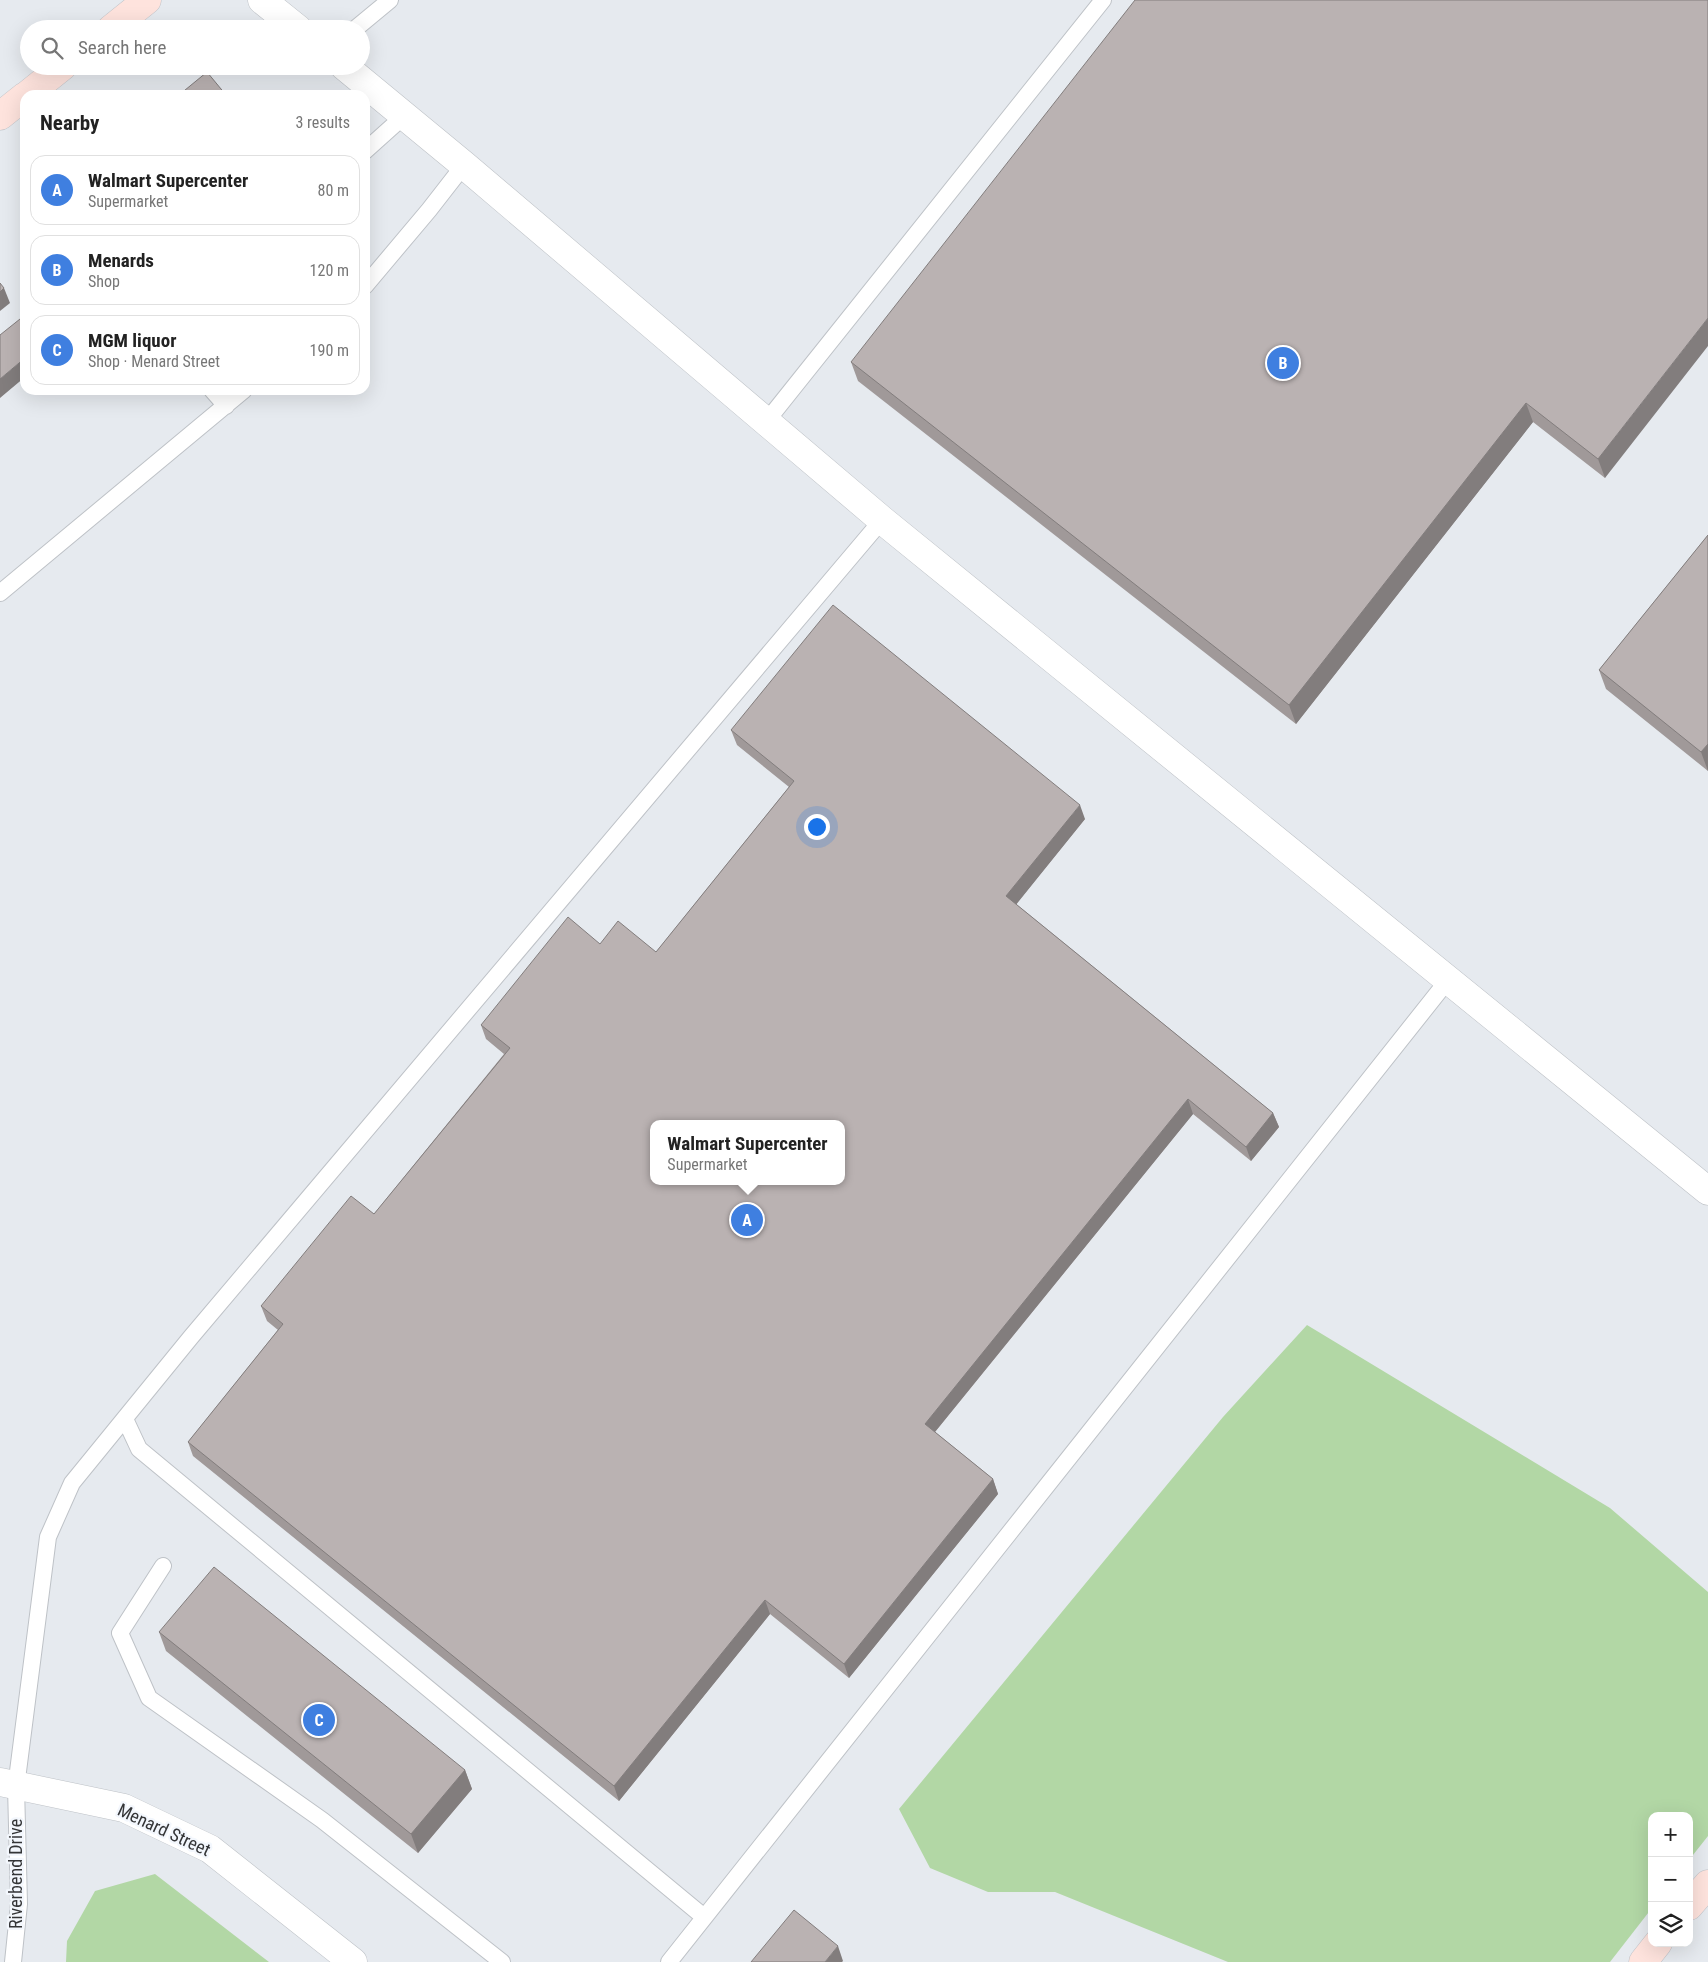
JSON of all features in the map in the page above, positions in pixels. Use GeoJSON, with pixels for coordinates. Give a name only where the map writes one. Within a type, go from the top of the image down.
{"type":"FeatureCollection","features":[{"type":"Feature","properties":{"kind":"street"},"geometry":{"type":"LineString","coordinates":[[122,20],[147,0]]}},
{"type":"Feature","properties":{"kind":"street"},"geometry":{"type":"LineString","coordinates":[[262,0],[287,20]]}},
{"type":"Feature","properties":{"kind":"street"},"geometry":{"type":"LineString","coordinates":[[33,90],[52,75]]}},
{"type":"Feature","properties":{"kind":"street"},"geometry":{"type":"LineString","coordinates":[[355,75],[464,165],[882,520],[1708,1191]]}},
{"type":"Feature","properties":{"kind":"street"},"geometry":{"type":"LineString","coordinates":[[0,116],[20,101]]}},
{"type":"Feature","properties":{"kind":"street","name":"Menard Street"},"geometry":{"type":"LineString","coordinates":[[8,1784],[124,1808],[210,1849],[353,1962]]}},
{"type":"Feature","properties":{"kind":"street"},"geometry":{"type":"LineString","coordinates":[[1692,1902],[1708,1884]]}},
{"type":"Feature","properties":{"kind":"street"},"geometry":{"type":"LineString","coordinates":[[1642,1962],[1655,1947]]}},
{"type":"Feature","properties":{"kind":"lane"},"geometry":{"type":"LineString","coordinates":[[366,20],[390,0]]}},
{"type":"Feature","properties":{"kind":"lane"},"geometry":{"type":"LineString","coordinates":[[766,422],[1103,0]]}},
{"type":"Feature","properties":{"kind":"lane"},"geometry":{"type":"LineString","coordinates":[[370,147],[404,116]]}},
{"type":"Feature","properties":{"kind":"lane"},"geometry":{"type":"LineString","coordinates":[[370,280],[464,165]]}},
{"type":"Feature","properties":{"kind":"lane"},"geometry":{"type":"LineString","coordinates":[[216,395],[226,406]]}},
{"type":"Feature","properties":{"kind":"lane"},"geometry":{"type":"LineString","coordinates":[[0,593],[238,395]]}},
{"type":"Feature","properties":{"kind":"lane","name":"Riverbend Drive"},"geometry":{"type":"LineString","coordinates":[[13,1962],[19,1904],[8,1784],[48,1537],[72,1483],[209,1315],[882,520]]}},
{"type":"Feature","properties":{"kind":"lane"},"geometry":{"type":"LineString","coordinates":[[669,1962],[1448,980]]}},
{"type":"Feature","properties":{"kind":"lane"},"geometry":{"type":"LineString","coordinates":[[125,1419],[140,1449],[704,1917]]}},
{"type":"Feature","properties":{"kind":"lane"},"geometry":{"type":"LineString","coordinates":[[163,1566],[120,1633],[148,1698],[322,1820],[502,1962]]}},
{"type":"Feature","properties":{"kind":"green space"},"geometry":{"type":"Polygon","coordinates":[[[1307,1325],[1610,1508],[1708,1592],[1708,1836],[1693,1855],[1693,1812],[1648,1812],[1648,1913],[1610,1962],[1228,1962],[1055,1892],[988,1892],[930,1868],[899,1809],[1223,1417],[1307,1325]]]}},
{"type":"Feature","properties":{"kind":"green space"},"geometry":{"type":"Polygon","coordinates":[[[155,1874],[269,1962],[66,1962],[67,1941],[95,1891],[155,1874]]]}},
{"type":"Feature","properties":{"kind":"building"},"geometry":{"type":"Polygon","coordinates":[[[1135,0],[1708,0],[1708,318],[1598,459],[1526,403],[1289,705],[851,362],[1135,0]]]}},
{"type":"Feature","properties":{"kind":"building"},"geometry":{"type":"Polygon","coordinates":[[[203,75],[209,75],[222,90],[185,90],[203,75]]]}},
{"type":"Feature","properties":{"kind":"building"},"geometry":{"type":"Polygon","coordinates":[[[0,283],[4,288],[0,292],[0,283]]]}},
{"type":"Feature","properties":{"kind":"building"},"geometry":{"type":"Polygon","coordinates":[[[20,319],[20,362],[0,379],[0,335],[20,319]]]}},
{"type":"Feature","properties":{"kind":"building"},"geometry":{"type":"Polygon","coordinates":[[[1708,535],[1708,744],[1701,752],[1599,670],[1708,535]]]}},
{"type":"Feature","properties":{"kind":"building"},"geometry":{"type":"Polygon","coordinates":[[[833,605],[1080,805],[1006,896],[1273,1113],[1246,1147],[1188,1099],[925,1424],[993,1479],[844,1664],[765,1600],[614,1786],[188,1442],[283,1324],[261,1306],[351,1196],[374,1214],[510,1048],[481,1025],[568,917],[600,944],[618,921],[656,952],[794,781],[731,730],[833,605]]]}},
{"type":"Feature","properties":{"kind":"building"},"geometry":{"type":"Polygon","coordinates":[[[214,1567],[465,1770],[411,1834],[159,1632],[214,1567]]]}},
{"type":"Feature","properties":{"kind":"building"},"geometry":{"type":"Polygon","coordinates":[[[794,1910],[838,1946],[825,1962],[751,1962],[794,1910]]]}},
{"type":"Feature","properties":{"kind":"place","name":"Menards"},"geometry":{"type":"Point","coordinates":[1283,363]}},
{"type":"Feature","properties":{"kind":"place","name":"Walmart Supercenter"},"geometry":{"type":"Point","coordinates":[747,1220]}},
{"type":"Feature","properties":{"kind":"place","name":"MGM liquor"},"geometry":{"type":"Point","coordinates":[319,1720]}}]}
